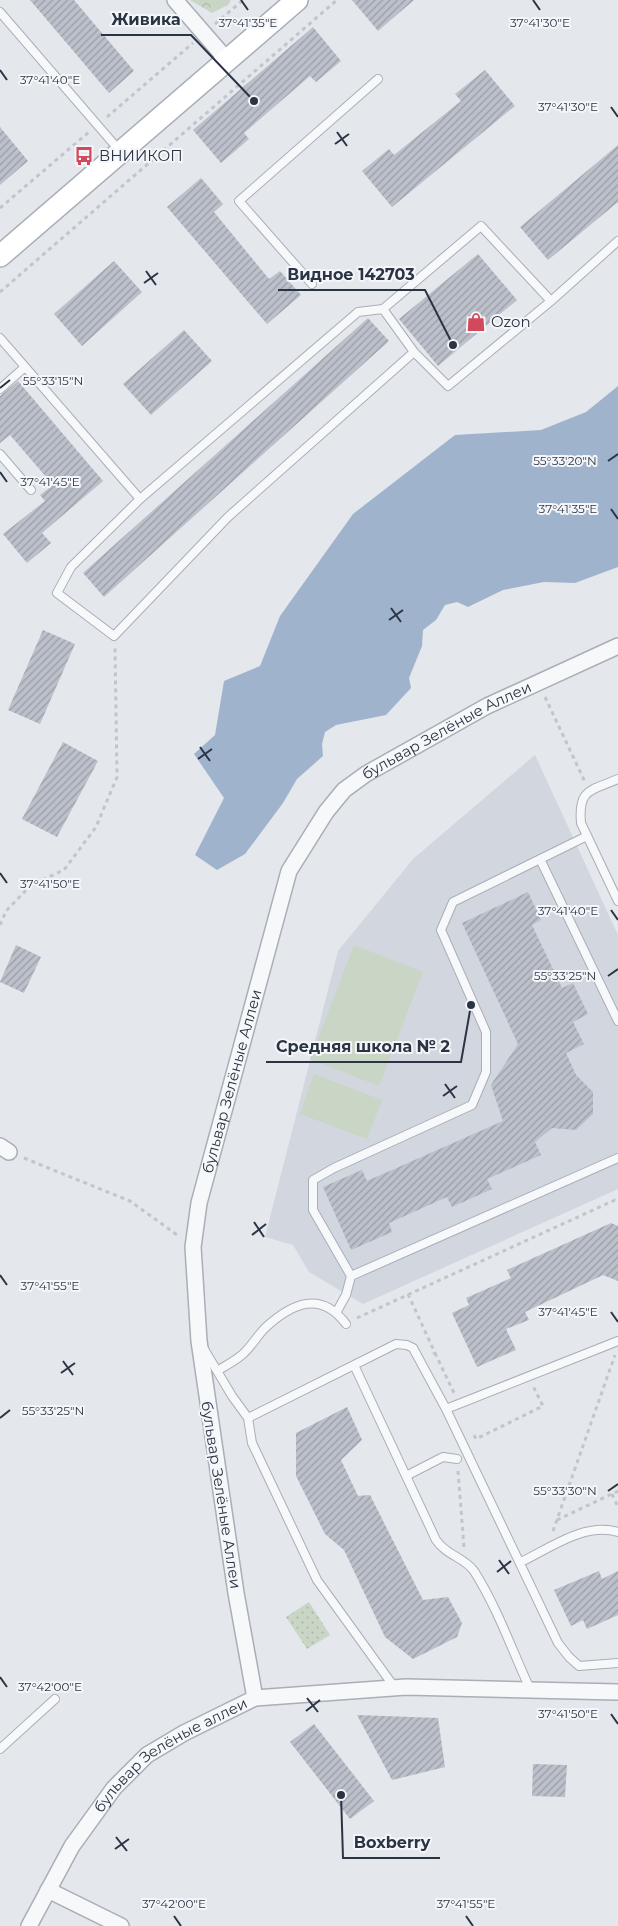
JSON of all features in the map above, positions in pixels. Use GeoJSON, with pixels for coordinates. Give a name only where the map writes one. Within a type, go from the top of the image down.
{"type":"FeatureCollection","features":[{"type":"Feature","properties":{"kind":"main road"},"geometry":{"type":"LineString","coordinates":[[0,256],[296,0]]}},
{"type":"Feature","properties":{"kind":"street"},"geometry":{"type":"LineString","coordinates":[[175,0],[227,60]]}},
{"type":"Feature","properties":{"kind":"street","name":"бульвар Зелёные Аллеи"},"geometry":{"type":"LineString","coordinates":[[255,1698],[230,1555],[199,1341],[193,1247],[199,1203],[289,871],[326,812],[344,790],[366,774],[487,706],[618,646]]}},
{"type":"Feature","properties":{"kind":"street","name":"бульвар Зелёные аллеи"},"geometry":{"type":"LineString","coordinates":[[29,1926],[72,1846],[114,1788],[147,1755],[184,1732],[255,1698],[396,1688],[618,1692]]}},
{"type":"Feature","properties":{"kind":"street"},"geometry":{"type":"LineString","coordinates":[[48,1890],[121,1926]]}},
{"type":"Feature","properties":{"kind":"lane"},"geometry":{"type":"LineString","coordinates":[[0,12],[99,124],[120,152]]}},
{"type":"Feature","properties":{"kind":"lane"},"geometry":{"type":"LineString","coordinates":[[312,284],[239,200],[378,79]]}},
{"type":"Feature","properties":{"kind":"lane"},"geometry":{"type":"LineString","coordinates":[[414,352],[228,517],[114,636],[57,594],[71,567],[140,499],[358,312],[383,309],[482,226],[551,302]]}},
{"type":"Feature","properties":{"kind":"lane"},"geometry":{"type":"LineString","coordinates":[[383,309],[414,352],[448,386],[551,302],[618,241]]}},
{"type":"Feature","properties":{"kind":"lane"},"geometry":{"type":"LineString","coordinates":[[0,338],[140,499]]}},
{"type":"Feature","properties":{"kind":"lane"},"geometry":{"type":"LineString","coordinates":[[0,389],[25,367]]}},
{"type":"Feature","properties":{"kind":"lane"},"geometry":{"type":"LineString","coordinates":[[0,454],[31,490]]}},
{"type":"Feature","properties":{"kind":"lane"},"geometry":{"type":"LineString","coordinates":[[618,779],[585,794],[581,801],[580,809],[581,822],[618,901]]}},
{"type":"Feature","properties":{"kind":"lane"},"geometry":{"type":"LineString","coordinates":[[336,1313],[346,1295],[351,1276],[313,1210],[313,1180],[334,1168],[472,1105],[486,1072],[486,1032],[442,930],[453,902],[587,836]]}},
{"type":"Feature","properties":{"kind":"lane"},"geometry":{"type":"LineString","coordinates":[[540,859],[618,1021]]}},
{"type":"Feature","properties":{"kind":"lane"},"geometry":{"type":"LineString","coordinates":[[351,1276],[618,1158]]}},
{"type":"Feature","properties":{"kind":"lane"},"geometry":{"type":"LineString","coordinates":[[217,1371],[243,1354],[265,1328],[283,1313],[302,1304],[315,1302],[330,1307],[346,1324]]}},
{"type":"Feature","properties":{"kind":"lane"},"geometry":{"type":"LineString","coordinates":[[199,1341],[248,1418],[252,1444],[317,1580],[396,1688]]}},
{"type":"Feature","properties":{"kind":"lane"},"geometry":{"type":"LineString","coordinates":[[446,1409],[618,1341]]}},
{"type":"Feature","properties":{"kind":"lane"},"geometry":{"type":"LineString","coordinates":[[248,1418],[396,1344],[407,1345],[413,1348],[446,1409],[521,1562],[558,1643],[569,1658],[579,1666],[618,1663]]}},
{"type":"Feature","properties":{"kind":"lane"},"geometry":{"type":"LineString","coordinates":[[354,1365],[443,1551],[473,1569],[530,1689]]}},
{"type":"Feature","properties":{"kind":"lane"},"geometry":{"type":"LineString","coordinates":[[406,1476],[443,1457],[457,1458]]}},
{"type":"Feature","properties":{"kind":"lane"},"geometry":{"type":"LineString","coordinates":[[521,1562],[588,1530],[600,1528],[618,1532]]}},
{"type":"Feature","properties":{"kind":"lane"},"geometry":{"type":"LineString","coordinates":[[0,1749],[55,1699]]}},
{"type":"Feature","properties":{"kind":"path"},"geometry":{"type":"LineString","coordinates":[[0,208],[243,0]]}},
{"type":"Feature","properties":{"kind":"path"},"geometry":{"type":"LineString","coordinates":[[0,292],[337,0]]}},
{"type":"Feature","properties":{"kind":"path"},"geometry":{"type":"LineString","coordinates":[[0,925],[6,911],[31,885],[64,870],[96,827],[117,777],[114,636]]}},
{"type":"Feature","properties":{"kind":"path"},"geometry":{"type":"LineString","coordinates":[[539,682],[589,792]]}},
{"type":"Feature","properties":{"kind":"path"},"geometry":{"type":"LineString","coordinates":[[5,1149],[42,1167],[130,1201],[193,1247]]}},
{"type":"Feature","properties":{"kind":"path"},"geometry":{"type":"LineString","coordinates":[[346,1324],[617,1200]]}},
{"type":"Feature","properties":{"kind":"path"},"geometry":{"type":"LineString","coordinates":[[408,1294],[435,1354],[421,1361]]}},
{"type":"Feature","properties":{"kind":"path"},"geometry":{"type":"LineString","coordinates":[[554,1546],[551,1536],[618,1346]]}},
{"type":"Feature","properties":{"kind":"path"},"geometry":{"type":"LineString","coordinates":[[457,1458],[466,1564]]}},
{"type":"Feature","properties":{"kind":"path"},"geometry":{"type":"LineString","coordinates":[[557,1520],[618,1491]]}},
{"type":"Feature","properties":{"kind":"path"},"geometry":{"type":"LineString","coordinates":[[612,1494],[618,1507]]}},
{"type":"Feature","properties":{"kind":"shaded area"},"geometry":{"type":"Polygon","coordinates":[[[535,755],[618,935],[618,1189],[363,1304],[309,1272],[293,1245],[265,1237],[338,951],[413,859],[535,755]]]}},
{"type":"Feature","properties":{"kind":"green space"},"geometry":{"type":"Polygon","coordinates":[[[190,0],[231,0],[228,5],[212,13],[190,0]]]}},
{"type":"Feature","properties":{"kind":"green space"},"geometry":{"type":"Polygon","coordinates":[[[354,945],[423,972],[379,1086],[310,1059],[354,945]]]}},
{"type":"Feature","properties":{"kind":"green space"},"geometry":{"type":"Polygon","coordinates":[[[314,1074],[382,1100],[367,1139],[300,1114],[314,1074]]]}},
{"type":"Feature","properties":{"kind":"green space"},"geometry":{"type":"Polygon","coordinates":[[[309,1602],[330,1635],[307,1649],[286,1617],[309,1602]]]}},
{"type":"Feature","properties":{"kind":"water"},"geometry":{"type":"Polygon","coordinates":[[[618,386],[618,567],[575,583],[544,582],[503,590],[468,607],[457,602],[445,605],[436,620],[423,630],[422,646],[409,678],[411,688],[386,715],[336,725],[325,732],[322,744],[323,756],[297,779],[283,803],[245,854],[217,870],[195,855],[224,798],[194,754],[215,735],[224,681],[260,666],[280,616],[353,514],[455,435],[541,430],[586,412],[618,386]]]}},
{"type":"Feature","properties":{"kind":"building"},"geometry":{"type":"Polygon","coordinates":[[[30,0],[74,0],[134,71],[109,93],[30,0]]]}},
{"type":"Feature","properties":{"kind":"building"},"geometry":{"type":"Polygon","coordinates":[[[352,0],[414,0],[378,31],[352,0]]]}},
{"type":"Feature","properties":{"kind":"building"},"geometry":{"type":"Polygon","coordinates":[[[313,27],[341,61],[316,82],[310,76],[244,133],[249,139],[221,163],[193,130],[313,27]]]}},
{"type":"Feature","properties":{"kind":"building"},"geometry":{"type":"Polygon","coordinates":[[[485,70],[515,106],[392,207],[362,171],[389,149],[394,155],[461,101],[455,94],[485,70]]]}},
{"type":"Feature","properties":{"kind":"building"},"geometry":{"type":"Polygon","coordinates":[[[0,127],[28,161],[0,185],[0,127]]]}},
{"type":"Feature","properties":{"kind":"building"},"geometry":{"type":"Polygon","coordinates":[[[618,145],[618,202],[548,260],[520,227],[618,145]]]}},
{"type":"Feature","properties":{"kind":"building"},"geometry":{"type":"Polygon","coordinates":[[[201,178],[223,204],[214,212],[269,279],[280,271],[301,295],[267,324],[167,207],[201,178]]]}},
{"type":"Feature","properties":{"kind":"building"},"geometry":{"type":"Polygon","coordinates":[[[478,254],[517,300],[438,366],[399,319],[478,254]]]}},
{"type":"Feature","properties":{"kind":"building"},"geometry":{"type":"Polygon","coordinates":[[[114,261],[142,292],[82,346],[54,314],[114,261]]]}},
{"type":"Feature","properties":{"kind":"building"},"geometry":{"type":"Polygon","coordinates":[[[368,318],[389,341],[104,597],[83,573],[368,318]]]}},
{"type":"Feature","properties":{"kind":"building"},"geometry":{"type":"Polygon","coordinates":[[[184,330],[212,361],[151,415],[123,384],[184,330]]]}},
{"type":"Feature","properties":{"kind":"building"},"geometry":{"type":"Polygon","coordinates":[[[18,381],[103,481],[42,533],[51,543],[27,563],[3,534],[45,501],[40,495],[53,485],[10,435],[0,443],[0,396],[18,381]]]}},
{"type":"Feature","properties":{"kind":"building"},"geometry":{"type":"Polygon","coordinates":[[[43,630],[75,644],[40,724],[8,710],[43,630]]]}},
{"type":"Feature","properties":{"kind":"building"},"geometry":{"type":"Polygon","coordinates":[[[63,742],[98,761],[57,837],[22,819],[63,742]]]}},
{"type":"Feature","properties":{"kind":"building"},"geometry":{"type":"Polygon","coordinates":[[[528,892],[541,920],[532,925],[562,988],[573,983],[588,1014],[573,1022],[584,1044],[566,1053],[576,1075],[593,1092],[593,1114],[576,1130],[552,1128],[535,1142],[541,1155],[487,1179],[492,1189],[452,1207],[447,1197],[389,1223],[392,1232],[351,1250],[323,1187],[362,1170],[367,1181],[503,1121],[491,1085],[518,1044],[462,923],[528,892]]]}},
{"type":"Feature","properties":{"kind":"building"},"geometry":{"type":"Polygon","coordinates":[[[16,945],[41,957],[24,993],[0,982],[16,945]]]}},
{"type":"Feature","properties":{"kind":"building"},"geometry":{"type":"Polygon","coordinates":[[[611,1223],[618,1226],[618,1281],[603,1275],[525,1312],[529,1320],[506,1329],[516,1350],[477,1367],[452,1313],[469,1305],[466,1298],[511,1278],[507,1270],[611,1223]]]}},
{"type":"Feature","properties":{"kind":"building"},"geometry":{"type":"Polygon","coordinates":[[[347,1407],[362,1440],[341,1460],[358,1496],[370,1495],[423,1600],[448,1597],[462,1623],[457,1637],[413,1659],[385,1637],[344,1550],[325,1534],[296,1476],[296,1433],[347,1407]]]}},
{"type":"Feature","properties":{"kind":"building"},"geometry":{"type":"Polygon","coordinates":[[[599,1571],[602,1579],[618,1571],[618,1615],[587,1629],[583,1620],[571,1626],[554,1590],[599,1571]]]}},
{"type":"Feature","properties":{"kind":"building"},"geometry":{"type":"Polygon","coordinates":[[[357,1715],[438,1718],[445,1767],[392,1780],[357,1715]]]}},
{"type":"Feature","properties":{"kind":"building"},"geometry":{"type":"Polygon","coordinates":[[[314,1724],[374,1801],[350,1819],[290,1742],[314,1724]]]}},
{"type":"Feature","properties":{"kind":"building"},"geometry":{"type":"Polygon","coordinates":[[[533,1764],[567,1765],[565,1797],[532,1796],[533,1764]]]}},
{"type":"Feature","properties":{"kind":"place","name":"Живика"},"geometry":{"type":"Point","coordinates":[254,101]}},
{"type":"Feature","properties":{"kind":"place","name":"ВНИИКОП"},"geometry":{"type":"Point","coordinates":[84,156]}},
{"type":"Feature","properties":{"kind":"place","name":"Ozon"},"geometry":{"type":"Point","coordinates":[476,322]}},
{"type":"Feature","properties":{"kind":"place","name":"Видное 142703"},"geometry":{"type":"Point","coordinates":[453,345]}},
{"type":"Feature","properties":{"kind":"place","name":"Средняя школа № 2"},"geometry":{"type":"Point","coordinates":[471,1005]}},
{"type":"Feature","properties":{"kind":"place","name":"Boxberry"},"geometry":{"type":"Point","coordinates":[341,1795]}}]}
